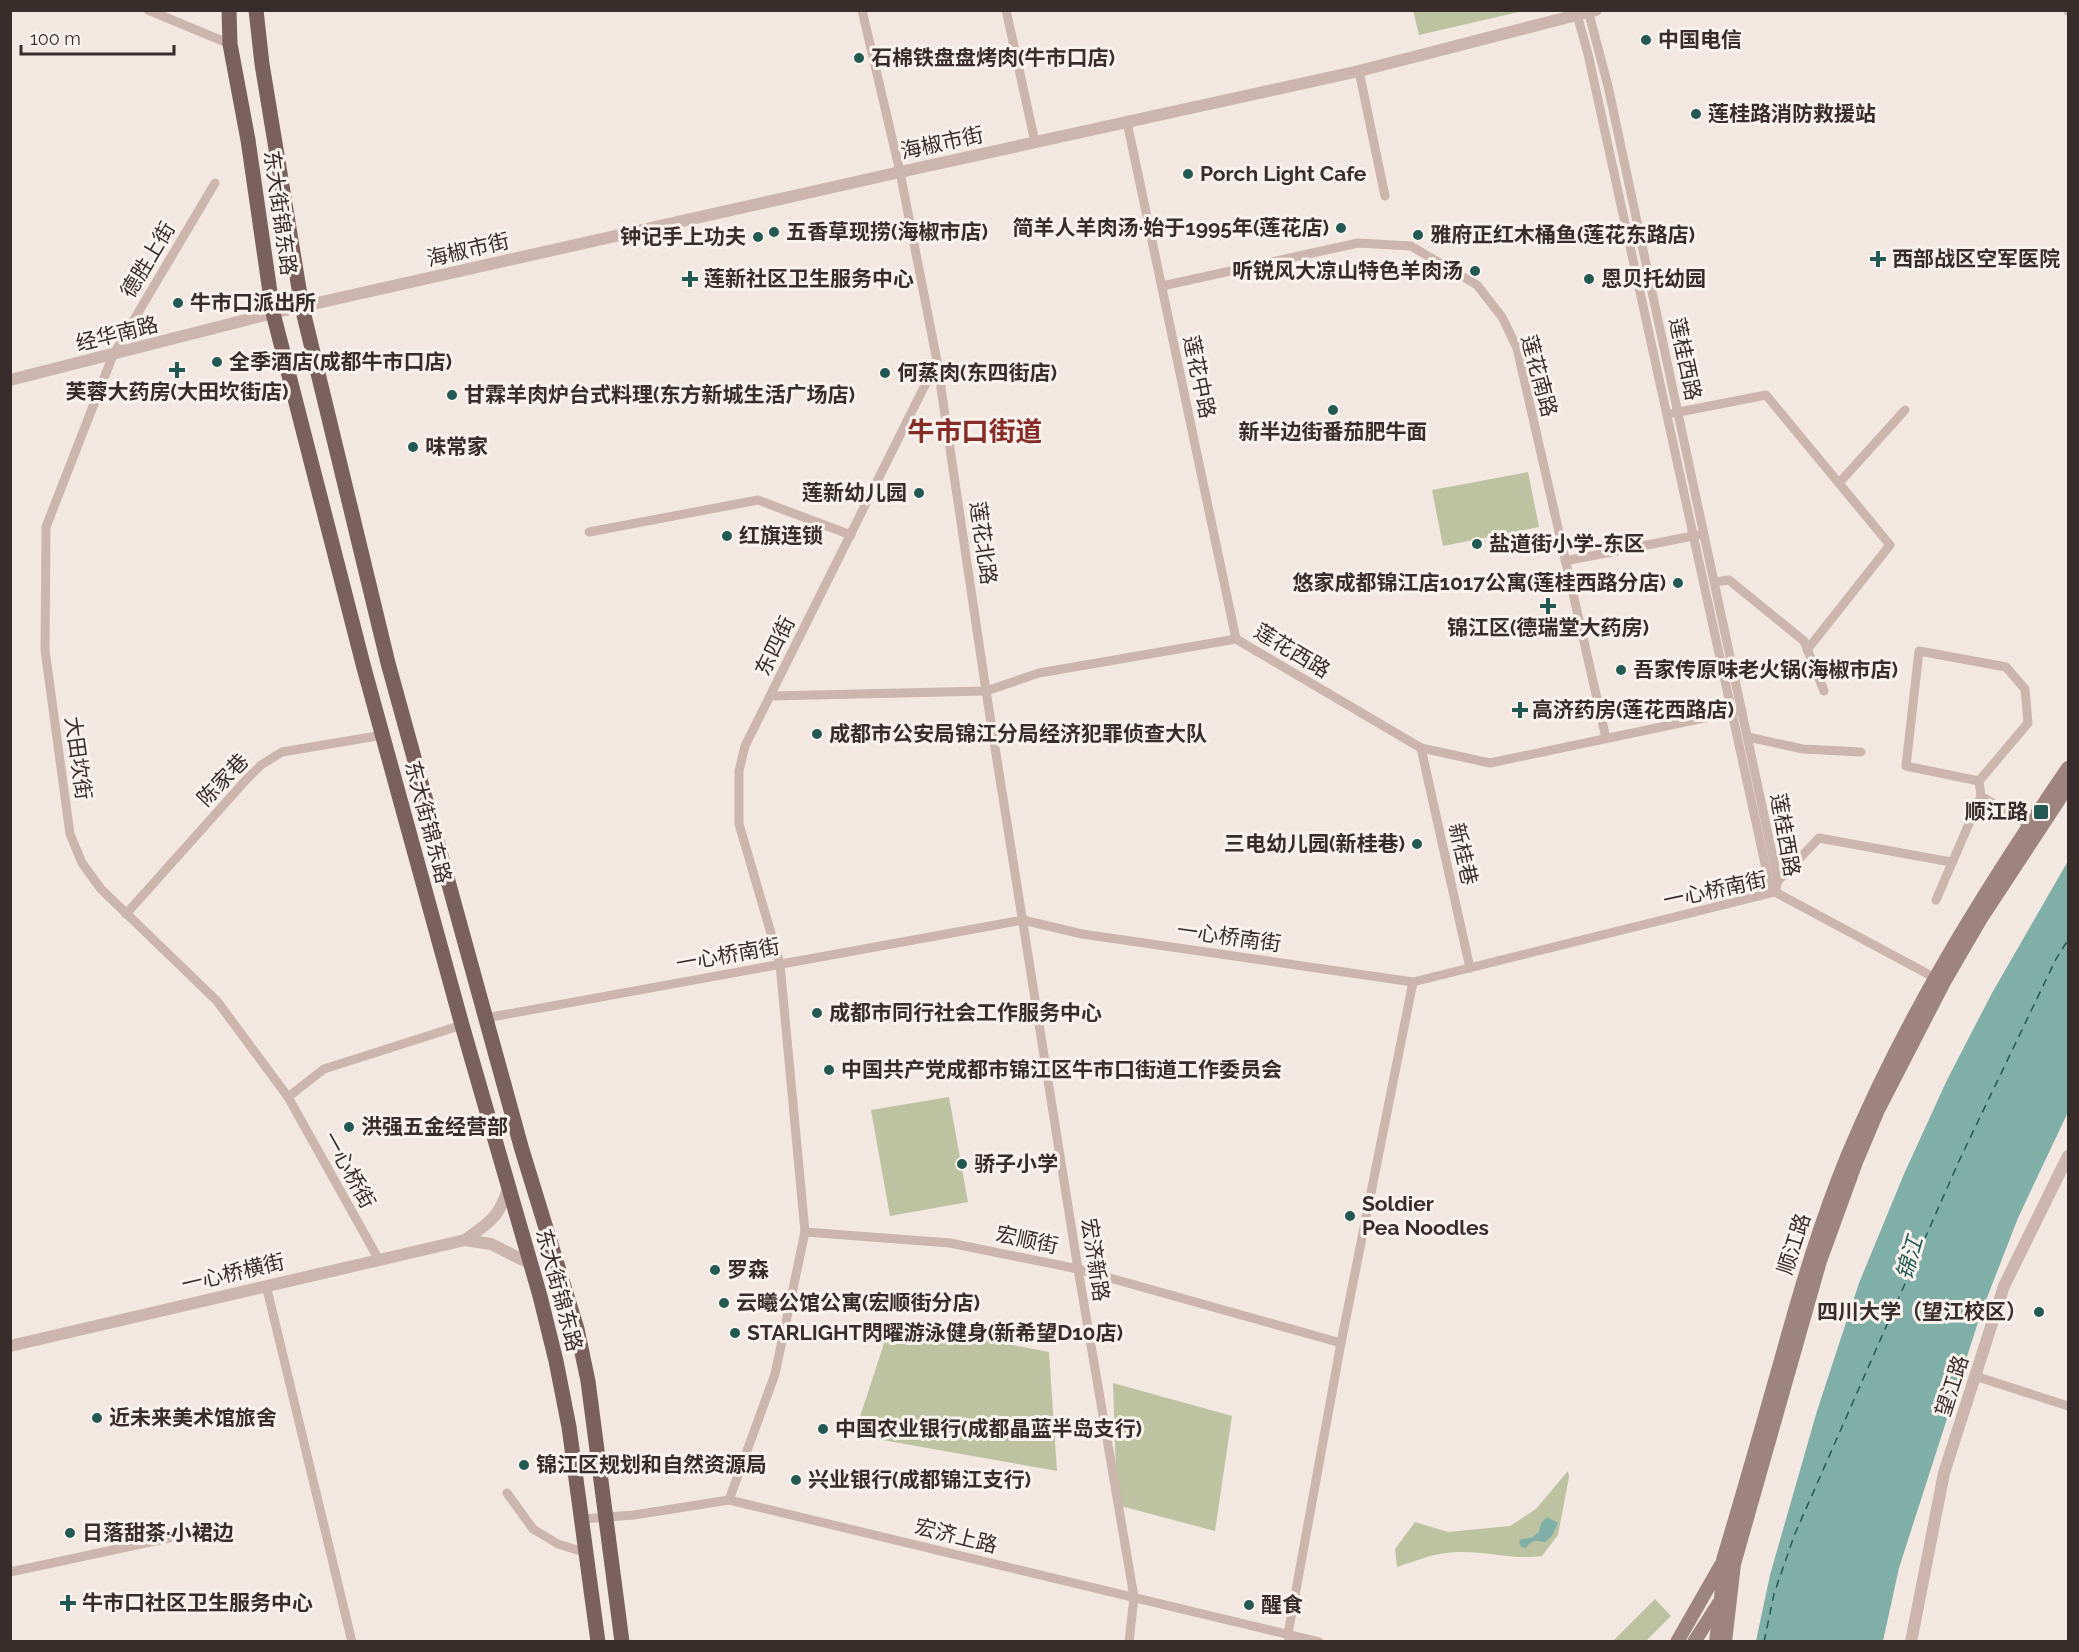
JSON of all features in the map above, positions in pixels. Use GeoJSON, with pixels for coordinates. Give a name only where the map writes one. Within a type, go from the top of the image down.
{"type":"FeatureCollection","features":[{"type":"Feature","properties":{"kind":"main road","name":"东大街锦东路"},"geometry":{"type":"LineString","coordinates":[[229,10],[230,44],[248,140],[273,313],[382,735],[556,1360],[569,1427],[598,1641]]}},
{"type":"Feature","properties":{"kind":"main road","name":"东大街锦东路"},"geometry":{"type":"LineString","coordinates":[[256,10],[262,64],[302,307],[388,663],[531,1178],[577,1329],[588,1381],[622,1641]]}},
{"type":"Feature","properties":{"kind":"main road","name":"顺江路"},"geometry":{"type":"LineString","coordinates":[[1725,1641],[1734,1564],[1809,1299],[1856,1162],[1878,1110],[1970,918],[2068,768]]}},
{"type":"Feature","properties":{"kind":"main road","name":"顺江路"},"geometry":{"type":"LineString","coordinates":[[1716,1641],[1724,1560],[1799,1296],[1832,1197],[1869,1106],[1939,980],[2068,786]]}},
{"type":"Feature","properties":{"kind":"main road"},"geometry":{"type":"LineString","coordinates":[[508,1185],[531,1178]]}},
{"type":"Feature","properties":{"kind":"main road"},"geometry":{"type":"LineString","coordinates":[[537,1287],[562,1279]]}},
{"type":"Feature","properties":{"kind":"main road"},"geometry":{"type":"LineString","coordinates":[[1677,1641],[1724,1560]]}},
{"type":"Feature","properties":{"kind":"main road"},"geometry":{"type":"LineString","coordinates":[[1694,1641],[1732,1580]]}},
{"type":"Feature","properties":{"kind":"street"},"geometry":{"type":"LineString","coordinates":[[148,10],[230,44]]}},
{"type":"Feature","properties":{"kind":"street","name":"莲花北路"},"geometry":{"type":"LineString","coordinates":[[862,10],[900,172],[937,361],[1023,920]]}},
{"type":"Feature","properties":{"kind":"street"},"geometry":{"type":"LineString","coordinates":[[1006,10],[1035,142]]}},
{"type":"Feature","properties":{"kind":"street","name":"海椒市街"},"geometry":{"type":"LineString","coordinates":[[302,307],[1359,71],[1585,12]]}},
{"type":"Feature","properties":{"kind":"street","name":"莲桂西路"},"geometry":{"type":"LineString","coordinates":[[1585,12],[1608,86],[1779,881],[1775,892]]}},
{"type":"Feature","properties":{"kind":"street","name":"莲桂西路"},"geometry":{"type":"LineString","coordinates":[[1585,12],[1588,54],[1692,536],[1769,882],[1775,892]]}},
{"type":"Feature","properties":{"kind":"street"},"geometry":{"type":"LineString","coordinates":[[1359,71],[1385,196]]}},
{"type":"Feature","properties":{"kind":"street","name":"莲花中路"},"geometry":{"type":"LineString","coordinates":[[1127,122],[1236,639]]}},
{"type":"Feature","properties":{"kind":"street","name":"德胜上街"},"geometry":{"type":"LineString","coordinates":[[113,355],[215,183]]}},
{"type":"Feature","properties":{"kind":"street","name":"莲花南路"},"geometry":{"type":"LineString","coordinates":[[1162,286],[1358,243],[1411,246],[1477,285],[1502,317],[1517,348],[1606,738]]}},
{"type":"Feature","properties":{"kind":"street","name":"经华南路"},"geometry":{"type":"LineString","coordinates":[[10,380],[302,307]]}},
{"type":"Feature","properties":{"kind":"street","name":"大田坎街"},"geometry":{"type":"LineString","coordinates":[[113,355],[46,527],[45,650],[70,834],[82,863],[101,889],[217,1001],[288,1097]]}},
{"type":"Feature","properties":{"kind":"street","name":"东四街"},"geometry":{"type":"LineString","coordinates":[[729,1500],[775,1374],[805,1232],[780,964],[739,824],[739,771],[745,746],[937,361]]}},
{"type":"Feature","properties":{"kind":"street"},"geometry":{"type":"LineString","coordinates":[[1666,415],[1766,395],[1890,545],[1807,650]]}},
{"type":"Feature","properties":{"kind":"street"},"geometry":{"type":"LineString","coordinates":[[1839,483],[1905,410]]}},
{"type":"Feature","properties":{"kind":"street"},"geometry":{"type":"LineString","coordinates":[[589,532],[758,500],[851,535]]}},
{"type":"Feature","properties":{"kind":"street"},"geometry":{"type":"LineString","coordinates":[[1565,561],[1704,534]]}},
{"type":"Feature","properties":{"kind":"street"},"geometry":{"type":"LineString","coordinates":[[1714,582],[1729,580],[1804,641],[1824,691]]}},
{"type":"Feature","properties":{"kind":"street","name":"莲花西路"},"geometry":{"type":"LineString","coordinates":[[771,696],[986,690],[1039,673],[1236,639],[1421,748],[1490,763],[1742,710]]}},
{"type":"Feature","properties":{"kind":"street"},"geometry":{"type":"LineString","coordinates":[[1919,651],[2006,667],[2025,688],[2028,723],[1979,781],[1906,766],[1919,651]]}},
{"type":"Feature","properties":{"kind":"street","name":"陈家巷"},"geometry":{"type":"LineString","coordinates":[[126,914],[261,765],[282,752],[382,735]]}},
{"type":"Feature","properties":{"kind":"street"},"geometry":{"type":"LineString","coordinates":[[1748,737],[1803,749],[1861,752]]}},
{"type":"Feature","properties":{"kind":"street","name":"新桂巷"},"geometry":{"type":"LineString","coordinates":[[1421,748],[1470,968]]}},
{"type":"Feature","properties":{"kind":"street"},"geometry":{"type":"LineString","coordinates":[[1936,900],[1982,796],[1979,781]]}},
{"type":"Feature","properties":{"kind":"street"},"geometry":{"type":"LineString","coordinates":[[1982,796],[2029,825]]}},
{"type":"Feature","properties":{"kind":"street"},"geometry":{"type":"LineString","coordinates":[[1779,881],[1819,838],[1951,862]]}},
{"type":"Feature","properties":{"kind":"street","name":"一心桥南街"},"geometry":{"type":"LineString","coordinates":[[486,1018],[1023,920],[1082,934],[1413,982],[1775,892],[1939,980]]}},
{"type":"Feature","properties":{"kind":"street","name":"宏济新路"},"geometry":{"type":"LineString","coordinates":[[1023,920],[1078,1269],[1134,1598],[1129,1641]]}},
{"type":"Feature","properties":{"kind":"street"},"geometry":{"type":"LineString","coordinates":[[1288,1638],[1341,1343],[1413,982]]}},
{"type":"Feature","properties":{"kind":"street"},"geometry":{"type":"LineString","coordinates":[[288,1097],[324,1070],[462,1025]]}},
{"type":"Feature","properties":{"kind":"street","name":"一心桥街"},"geometry":{"type":"LineString","coordinates":[[288,1097],[379,1260]]}},
{"type":"Feature","properties":{"kind":"street","name":"望江路"},"geometry":{"type":"LineString","coordinates":[[1911,1641],[1944,1473],[2004,1286],[2068,1156]]}},
{"type":"Feature","properties":{"kind":"street","name":"一心桥横街"},"geometry":{"type":"LineString","coordinates":[[465,1240],[493,1219],[504,1203],[508,1185]]}},
{"type":"Feature","properties":{"kind":"street","name":"宏顺街"},"geometry":{"type":"LineString","coordinates":[[805,1232],[950,1243],[1078,1269],[1341,1343]]}},
{"type":"Feature","properties":{"kind":"street","name":"一心桥横街"},"geometry":{"type":"LineString","coordinates":[[10,1346],[465,1240],[491,1244],[531,1264]]}},
{"type":"Feature","properties":{"kind":"street"},"geometry":{"type":"LineString","coordinates":[[266,1286],[352,1641]]}},
{"type":"Feature","properties":{"kind":"street"},"geometry":{"type":"LineString","coordinates":[[1975,1376],[2068,1406]]}},
{"type":"Feature","properties":{"kind":"street"},"geometry":{"type":"LineString","coordinates":[[507,1493],[533,1529],[558,1544],[587,1553]]}},
{"type":"Feature","properties":{"kind":"street","name":"宏济上路"},"geometry":{"type":"LineString","coordinates":[[582,1519],[607,1518],[729,1500],[1134,1598],[1288,1638],[1319,1641]]}},
{"type":"Feature","properties":{"kind":"street"},"geometry":{"type":"LineString","coordinates":[[10,1572],[169,1538]]}},
{"type":"Feature","properties":{"kind":"green space"},"geometry":{"type":"Polygon","coordinates":[[[1413,10],[1523,10],[1523,11],[1419,35],[1413,10]]]}},
{"type":"Feature","properties":{"kind":"green space"},"geometry":{"type":"Polygon","coordinates":[[[1528,472],[1539,527],[1443,546],[1432,490],[1528,472]]]}},
{"type":"Feature","properties":{"kind":"green space"},"geometry":{"type":"Polygon","coordinates":[[[949,1097],[968,1202],[890,1216],[871,1110],[949,1097]]]}},
{"type":"Feature","properties":{"kind":"green space"},"geometry":{"type":"Polygon","coordinates":[[[891,1322],[1049,1352],[1057,1471],[854,1435],[891,1322]]]}},
{"type":"Feature","properties":{"kind":"green space"},"geometry":{"type":"Polygon","coordinates":[[[1113,1383],[1232,1416],[1215,1531],[1117,1505],[1113,1383]]]}},
{"type":"Feature","properties":{"kind":"green space"},"geometry":{"type":"Polygon","coordinates":[[[1568,1471],[1569,1477],[1558,1535],[1542,1556],[1522,1557],[1453,1552],[1429,1556],[1397,1567],[1395,1549],[1415,1522],[1448,1532],[1510,1526],[1536,1509],[1568,1471]]]}},
{"type":"Feature","properties":{"kind":"green space"},"geometry":{"type":"Polygon","coordinates":[[[1655,1599],[1671,1616],[1646,1641],[1613,1641],[1655,1599]]]}},
{"type":"Feature","properties":{"kind":"water","name":"锦江"},"geometry":{"type":"Polygon","coordinates":[[[2068,861],[2068,1112],[2018,1218],[1981,1313],[1899,1568],[1883,1641],[1756,1641],[1770,1575],[1817,1411],[1859,1283],[1904,1174],[1947,1080],[1992,993],[2068,861]]]}},
{"type":"Feature","properties":{"kind":"water"},"geometry":{"type":"Polygon","coordinates":[[[1547,1517],[1558,1523],[1552,1536],[1545,1542],[1534,1541],[1526,1548],[1521,1547],[1519,1542],[1521,1539],[1531,1538],[1539,1532],[1541,1523],[1547,1517]]]}},
{"type":"Feature","properties":{"kind":"ferry route"},"geometry":{"type":"LineString","coordinates":[[1764,1642],[1774,1594],[1794,1536],[1959,1161],[2056,959],[2068,940]]}},
{"type":"Feature","properties":{"kind":"place","name":"中国电信"},"geometry":{"type":"Point","coordinates":[1646,40]}},
{"type":"Feature","properties":{"kind":"place","name":"石棉铁盘盘烤肉(牛市口店)"},"geometry":{"type":"Point","coordinates":[859,58]}},
{"type":"Feature","properties":{"kind":"place","name":"莲桂路消防救援站"},"geometry":{"type":"Point","coordinates":[1696,114]}},
{"type":"Feature","properties":{"kind":"place","name":"Porch Light Cafe"},"geometry":{"type":"Point","coordinates":[1188,174]}},
{"type":"Feature","properties":{"kind":"place","name":"简羊人羊肉汤·始于1995年(莲花店)"},"geometry":{"type":"Point","coordinates":[1341,228]}},
{"type":"Feature","properties":{"kind":"place","name":"五香草现捞(海椒市店)"},"geometry":{"type":"Point","coordinates":[774,232]}},
{"type":"Feature","properties":{"kind":"place","name":"雅府正红木桶鱼(莲花东路店)"},"geometry":{"type":"Point","coordinates":[1418,235]}},
{"type":"Feature","properties":{"kind":"place","name":"钟记手上功夫"},"geometry":{"type":"Point","coordinates":[758,237]}},
{"type":"Feature","properties":{"kind":"place","name":"西部战区空军医院"},"geometry":{"type":"Point","coordinates":[1878,259]}},
{"type":"Feature","properties":{"kind":"place","name":"听锐风大凉山特色羊肉汤"},"geometry":{"type":"Point","coordinates":[1475,271]}},
{"type":"Feature","properties":{"kind":"place","name":"莲新社区卫生服务中心"},"geometry":{"type":"Point","coordinates":[690,279]}},
{"type":"Feature","properties":{"kind":"place","name":"恩贝托幼园"},"geometry":{"type":"Point","coordinates":[1589,279]}},
{"type":"Feature","properties":{"kind":"place","name":"牛市口派出所"},"geometry":{"type":"Point","coordinates":[178,303]}},
{"type":"Feature","properties":{"kind":"place","name":"全季酒店(成都牛市口店)"},"geometry":{"type":"Point","coordinates":[217,362]}},
{"type":"Feature","properties":{"kind":"place","name":"芙蓉大药房(大田坎街店)"},"geometry":{"type":"Point","coordinates":[177,370]}},
{"type":"Feature","properties":{"kind":"place","name":"何蒸肉(东四街店)"},"geometry":{"type":"Point","coordinates":[885,373]}},
{"type":"Feature","properties":{"kind":"place","name":"甘霖羊肉炉台式料理(东方新城生活广场店)"},"geometry":{"type":"Point","coordinates":[452,395]}},
{"type":"Feature","properties":{"kind":"place","name":"新半边街番茄肥牛面"},"geometry":{"type":"Point","coordinates":[1333,410]}},
{"type":"Feature","properties":{"kind":"place","name":"味常家"},"geometry":{"type":"Point","coordinates":[413,447]}},
{"type":"Feature","properties":{"kind":"place","name":"莲新幼儿园"},"geometry":{"type":"Point","coordinates":[919,493]}},
{"type":"Feature","properties":{"kind":"place","name":"红旗连锁"},"geometry":{"type":"Point","coordinates":[727,536]}},
{"type":"Feature","properties":{"kind":"place","name":"盐道街小学-东区"},"geometry":{"type":"Point","coordinates":[1477,544]}},
{"type":"Feature","properties":{"kind":"place","name":"悠家成都锦江店1017公寓(莲桂西路分店)"},"geometry":{"type":"Point","coordinates":[1678,583]}},
{"type":"Feature","properties":{"kind":"place","name":"锦江区(德瑞堂大药房)"},"geometry":{"type":"Point","coordinates":[1548,606]}},
{"type":"Feature","properties":{"kind":"place","name":"吾家传原味老火锅(海椒市店)"},"geometry":{"type":"Point","coordinates":[1621,670]}},
{"type":"Feature","properties":{"kind":"place","name":"高济药房(莲花西路店)"},"geometry":{"type":"Point","coordinates":[1520,710]}},
{"type":"Feature","properties":{"kind":"place","name":"成都市公安局锦江分局经济犯罪侦查大队"},"geometry":{"type":"Point","coordinates":[817,734]}},
{"type":"Feature","properties":{"kind":"place","name":"顺江路"},"geometry":{"type":"Point","coordinates":[2041,812]}},
{"type":"Feature","properties":{"kind":"place","name":"三电幼儿园(新桂巷)"},"geometry":{"type":"Point","coordinates":[1417,844]}},
{"type":"Feature","properties":{"kind":"place","name":"成都市同行社会工作服务中心"},"geometry":{"type":"Point","coordinates":[817,1013]}},
{"type":"Feature","properties":{"kind":"place","name":"中国共产党成都市锦江区牛市口街道工作委员会"},"geometry":{"type":"Point","coordinates":[829,1070]}},
{"type":"Feature","properties":{"kind":"place","name":"洪强五金经营部"},"geometry":{"type":"Point","coordinates":[349,1127]}},
{"type":"Feature","properties":{"kind":"place","name":"骄子小学"},"geometry":{"type":"Point","coordinates":[962,1164]}},
{"type":"Feature","properties":{"kind":"place","name":"Soldier Pea Noodles"},"geometry":{"type":"Point","coordinates":[1350,1216]}},
{"type":"Feature","properties":{"kind":"place","name":"罗森"},"geometry":{"type":"Point","coordinates":[715,1270]}},
{"type":"Feature","properties":{"kind":"place","name":"云曦公馆公寓(宏顺街分店)"},"geometry":{"type":"Point","coordinates":[724,1303]}},
{"type":"Feature","properties":{"kind":"place","name":"四川大学（望江校区）"},"geometry":{"type":"Point","coordinates":[2039,1312]}},
{"type":"Feature","properties":{"kind":"place","name":"STARLIGHT閃曜游泳健身(新希望D10店)"},"geometry":{"type":"Point","coordinates":[735,1333]}},
{"type":"Feature","properties":{"kind":"place","name":"近未来美术馆旅舍"},"geometry":{"type":"Point","coordinates":[97,1418]}},
{"type":"Feature","properties":{"kind":"place","name":"中国农业银行(成都晶蓝半岛支行)"},"geometry":{"type":"Point","coordinates":[823,1429]}},
{"type":"Feature","properties":{"kind":"place","name":"锦江区规划和自然资源局"},"geometry":{"type":"Point","coordinates":[524,1465]}},
{"type":"Feature","properties":{"kind":"place","name":"兴业银行(成都锦江支行)"},"geometry":{"type":"Point","coordinates":[796,1480]}},
{"type":"Feature","properties":{"kind":"place","name":"日落甜茶·小裙边"},"geometry":{"type":"Point","coordinates":[70,1533]}},
{"type":"Feature","properties":{"kind":"place","name":"牛市口社区卫生服务中心"},"geometry":{"type":"Point","coordinates":[68,1603]}},
{"type":"Feature","properties":{"kind":"place","name":"醒食"},"geometry":{"type":"Point","coordinates":[1249,1605]}},
{"type":"Feature","properties":{"kind":"district","name":"牛市口街道"},"geometry":{"type":"Point","coordinates":[975,432]}}]}
